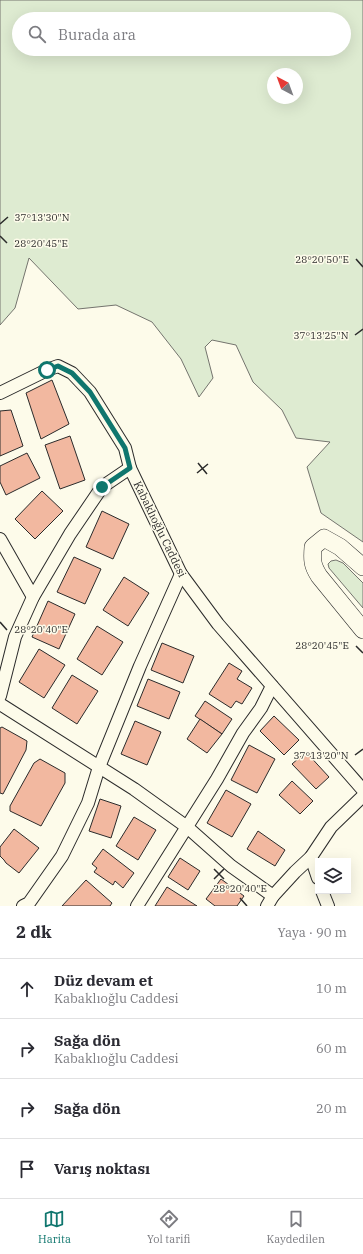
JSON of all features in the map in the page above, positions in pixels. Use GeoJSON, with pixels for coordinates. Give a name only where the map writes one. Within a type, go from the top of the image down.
{"type":"FeatureCollection","features":[{"type":"Feature","properties":{"kind":"street","name":"Kabaklıoğlu Caddesi"},"geometry":{"type":"LineString","coordinates":[[0,393],[58,366],[72,373],[90,392],[125,448],[130,468],[181,574],[218,624],[363,790]]}},
{"type":"Feature","properties":{"kind":"street"},"geometry":{"type":"LineString","coordinates":[[0,696],[16,637],[33,597],[70,534],[102,487],[130,468]]}},
{"type":"Feature","properties":{"kind":"street"},"geometry":{"type":"LineString","coordinates":[[363,566],[340,547],[324,538],[313,547],[312,560],[316,572],[363,630]]}},
{"type":"Feature","properties":{"kind":"street"},"geometry":{"type":"LineString","coordinates":[[0,539],[33,597]]}},
{"type":"Feature","properties":{"kind":"street"},"geometry":{"type":"LineString","coordinates":[[23,906],[28,903],[62,856],[88,803],[99,767],[140,666],[181,574]]}},
{"type":"Feature","properties":{"kind":"street"},"geometry":{"type":"LineString","coordinates":[[136,906],[217,779],[243,733],[261,708],[272,686]]}},
{"type":"Feature","properties":{"kind":"street"},"geometry":{"type":"LineString","coordinates":[[0,704],[134,789],[187,827],[270,901],[295,872],[311,857],[331,827],[363,796]]}},
{"type":"Feature","properties":{"kind":"street"},"geometry":{"type":"LineString","coordinates":[[311,857],[315,869]]}},
{"type":"Feature","properties":{"kind":"street"},"geometry":{"type":"LineString","coordinates":[[323,894],[328,906]]}},
{"type":"Feature","properties":{"kind":"green space"},"geometry":{"type":"Polygon","coordinates":[[[0,0],[363,0],[363,542],[321,513],[307,467],[330,442],[296,438],[282,410],[253,382],[236,345],[212,340],[205,347],[213,378],[199,397],[181,359],[152,322],[116,305],[78,309],[29,258],[15,308],[0,325],[0,0]]]}},
{"type":"Feature","properties":{"kind":"green space"},"geometry":{"type":"Polygon","coordinates":[[[336,560],[343,563],[363,583],[363,608],[329,568],[328,564],[331,561],[336,560]]]}},
{"type":"Feature","properties":{"kind":"building"},"geometry":{"type":"Polygon","coordinates":[[[52,380],[69,424],[41,439],[26,393],[52,380]]]}},
{"type":"Feature","properties":{"kind":"building"},"geometry":{"type":"Polygon","coordinates":[[[11,410],[23,446],[0,456],[0,411],[11,410]]]}},
{"type":"Feature","properties":{"kind":"building"},"geometry":{"type":"Polygon","coordinates":[[[70,436],[85,480],[60,489],[45,445],[70,436]]]}},
{"type":"Feature","properties":{"kind":"building"},"geometry":{"type":"Polygon","coordinates":[[[27,453],[40,478],[6,495],[0,482],[0,466],[27,453]]]}},
{"type":"Feature","properties":{"kind":"building"},"geometry":{"type":"Polygon","coordinates":[[[42,491],[63,511],[35,539],[15,519],[42,491]]]}},
{"type":"Feature","properties":{"kind":"building"},"geometry":{"type":"Polygon","coordinates":[[[102,511],[129,524],[113,559],[86,547],[102,511]]]}},
{"type":"Feature","properties":{"kind":"building"},"geometry":{"type":"Polygon","coordinates":[[[74,557],[101,569],[85,604],[57,592],[74,557]]]}},
{"type":"Feature","properties":{"kind":"building"},"geometry":{"type":"Polygon","coordinates":[[[124,577],[149,593],[128,626],[103,610],[124,577]]]}},
{"type":"Feature","properties":{"kind":"building"},"geometry":{"type":"Polygon","coordinates":[[[48,601],[75,614],[59,649],[32,637],[48,601]]]}},
{"type":"Feature","properties":{"kind":"building"},"geometry":{"type":"Polygon","coordinates":[[[97,626],[123,642],[102,675],[77,659],[97,626]]]}},
{"type":"Feature","properties":{"kind":"building"},"geometry":{"type":"Polygon","coordinates":[[[162,643],[194,656],[183,683],[151,670],[162,643]]]}},
{"type":"Feature","properties":{"kind":"building"},"geometry":{"type":"Polygon","coordinates":[[[39,649],[65,665],[44,698],[19,682],[39,649]]]}},
{"type":"Feature","properties":{"kind":"building"},"geometry":{"type":"Polygon","coordinates":[[[229,663],[242,671],[237,679],[252,688],[242,704],[236,701],[231,708],[209,694],[229,663]]]}},
{"type":"Feature","properties":{"kind":"building"},"geometry":{"type":"Polygon","coordinates":[[[72,675],[98,691],[77,724],[52,708],[72,675]]]}},
{"type":"Feature","properties":{"kind":"building"},"geometry":{"type":"Polygon","coordinates":[[[148,679],[180,692],[169,719],[137,706],[148,679]]]}},
{"type":"Feature","properties":{"kind":"building"},"geometry":{"type":"Polygon","coordinates":[[[205,701],[232,719],[222,734],[195,716],[205,701]]]}},
{"type":"Feature","properties":{"kind":"building"},"geometry":{"type":"Polygon","coordinates":[[[274,716],[299,740],[284,755],[260,731],[274,716]]]}},
{"type":"Feature","properties":{"kind":"building"},"geometry":{"type":"Polygon","coordinates":[[[200,719],[222,734],[207,753],[187,739],[200,719]]]}},
{"type":"Feature","properties":{"kind":"building"},"geometry":{"type":"Polygon","coordinates":[[[135,721],[161,732],[147,765],[121,754],[135,721]]]}},
{"type":"Feature","properties":{"kind":"building"},"geometry":{"type":"Polygon","coordinates":[[[2,727],[27,741],[26,750],[3,794],[0,793],[0,728],[2,727]]]}},
{"type":"Feature","properties":{"kind":"building"},"geometry":{"type":"Polygon","coordinates":[[[249,745],[275,759],[257,793],[231,780],[249,745]]]}},
{"type":"Feature","properties":{"kind":"building"},"geometry":{"type":"Polygon","coordinates":[[[306,752],[329,777],[316,789],[292,764],[306,752]]]}},
{"type":"Feature","properties":{"kind":"building"},"geometry":{"type":"Polygon","coordinates":[[[40,759],[65,773],[65,783],[41,826],[10,811],[10,806],[34,763],[40,759]]]}},
{"type":"Feature","properties":{"kind":"building"},"geometry":{"type":"Polygon","coordinates":[[[292,781],[313,801],[300,814],[279,795],[292,781]]]}},
{"type":"Feature","properties":{"kind":"building"},"geometry":{"type":"Polygon","coordinates":[[[226,790],[251,804],[232,837],[207,823],[226,790]]]}},
{"type":"Feature","properties":{"kind":"building"},"geometry":{"type":"Polygon","coordinates":[[[100,799],[121,806],[111,838],[89,831],[100,799]]]}},
{"type":"Feature","properties":{"kind":"building"},"geometry":{"type":"Polygon","coordinates":[[[134,817],[156,830],[138,860],[116,846],[134,817]]]}},
{"type":"Feature","properties":{"kind":"building"},"geometry":{"type":"Polygon","coordinates":[[[14,829],[39,848],[19,873],[6,863],[0,856],[0,847],[14,829]]]}},
{"type":"Feature","properties":{"kind":"building"},"geometry":{"type":"Polygon","coordinates":[[[258,831],[285,850],[275,866],[247,849],[258,831]]]}},
{"type":"Feature","properties":{"kind":"building"},"geometry":{"type":"Polygon","coordinates":[[[103,849],[134,873],[123,888],[115,881],[113,885],[94,872],[97,868],[92,864],[103,849]]]}},
{"type":"Feature","properties":{"kind":"building"},"geometry":{"type":"Polygon","coordinates":[[[180,858],[200,871],[188,890],[168,877],[180,858]]]}},
{"type":"Feature","properties":{"kind":"building"},"geometry":{"type":"Polygon","coordinates":[[[221,879],[244,896],[237,906],[215,906],[206,899],[221,879]]]}},
{"type":"Feature","properties":{"kind":"building"},"geometry":{"type":"Polygon","coordinates":[[[86,880],[112,903],[110,906],[62,906],[86,880]]]}},
{"type":"Feature","properties":{"kind":"building"},"geometry":{"type":"Polygon","coordinates":[[[167,887],[197,906],[155,906],[167,887]]]}},
{"type":"Feature","properties":{"kind":"route"},"geometry":{"type":"LineString","coordinates":[[47,370],[58,366],[72,373],[90,392],[125,448],[130,468],[102,487]]}}]}
